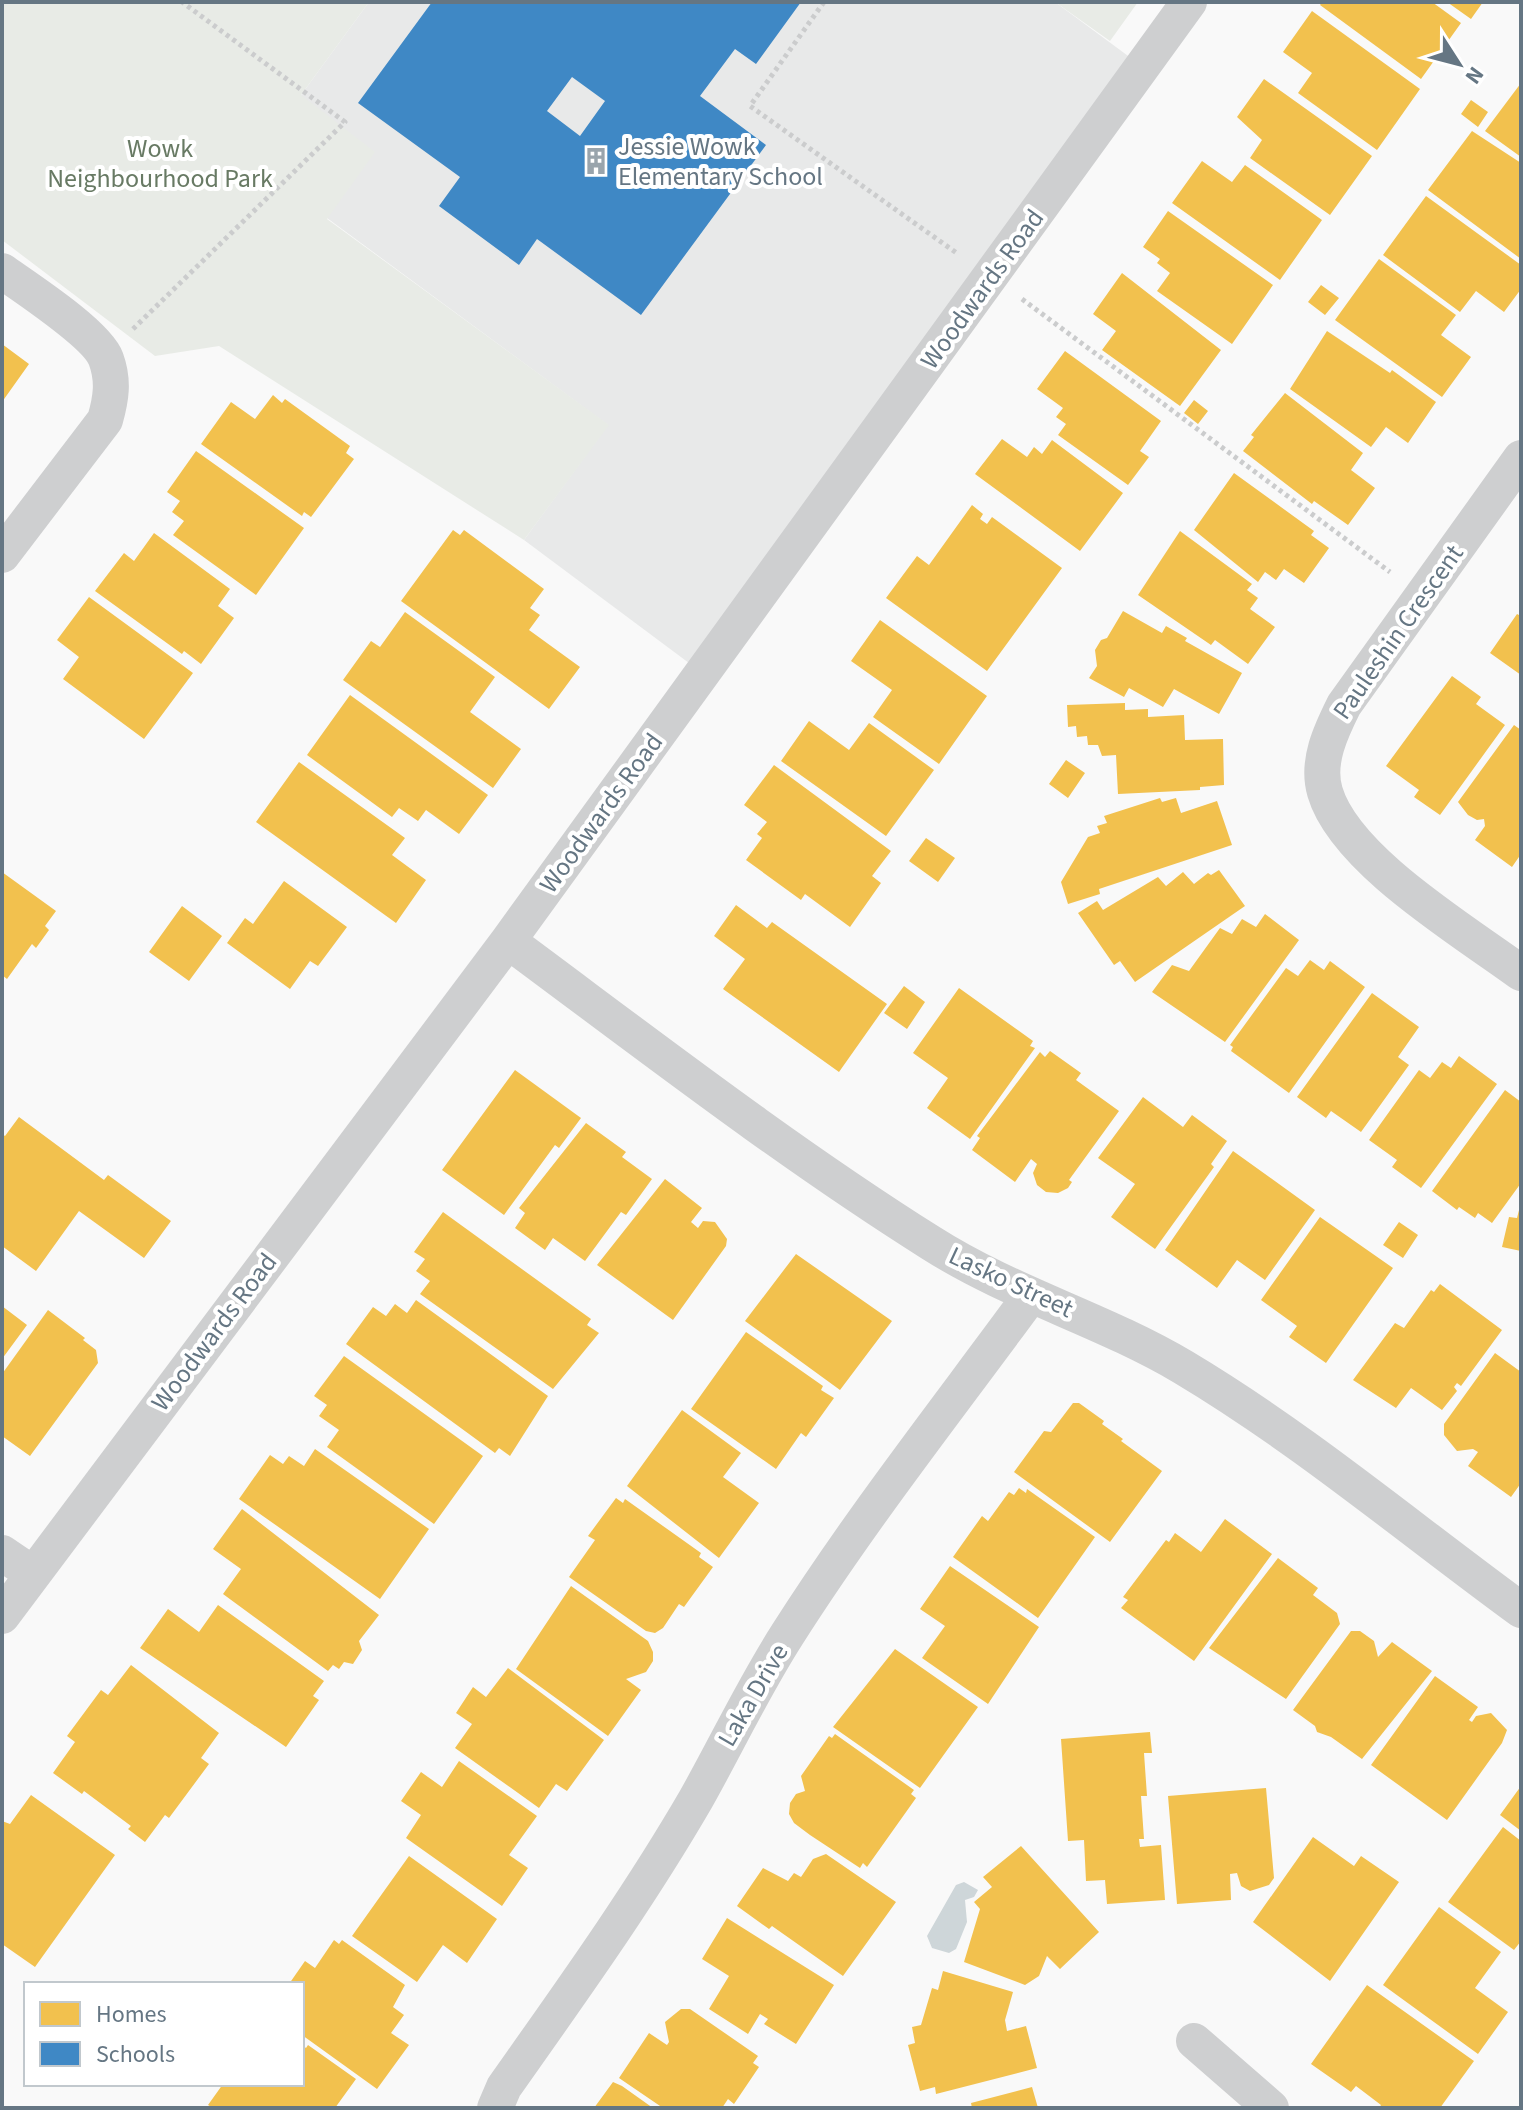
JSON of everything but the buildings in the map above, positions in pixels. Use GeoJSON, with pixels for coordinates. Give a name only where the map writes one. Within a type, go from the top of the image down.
{"type":"FeatureCollection","features":[{"type":"Feature","properties":{"kind":"street","name":"Woodwards Road"},"geometry":{"type":"LineString","coordinates":[[2,1616],[508,941],[1189,2]]}},
{"type":"Feature","properties":{"kind":"street"},"geometry":{"type":"LineString","coordinates":[[2,271],[78,328],[105,357],[113,395],[105,420],[2,555]]}},
{"type":"Feature","properties":{"kind":"street","name":"Pauleshin Crescent"},"geometry":{"type":"LineString","coordinates":[[1521,458],[1351,694],[1331,730],[1322,762],[1324,791],[1336,820],[1361,850],[1521,973]]}},
{"type":"Feature","properties":{"kind":"street","name":"Lasko Street"},"geometry":{"type":"LineString","coordinates":[[508,941],[863,1200],[972,1268],[1079,1313],[1183,1367],[1257,1416],[1521,1610]]}},
{"type":"Feature","properties":{"kind":"street","name":"Laka Drive"},"geometry":{"type":"LineString","coordinates":[[495,2108],[504,2087],[619,1925],[696,1797],[737,1717],[786,1635],[852,1539],[1031,1295]]}},
{"type":"Feature","properties":{"kind":"street"},"geometry":{"type":"LineString","coordinates":[[2,1553],[33,1574]]}},
{"type":"Feature","properties":{"kind":"street"},"geometry":{"type":"LineString","coordinates":[[1194,2041],[1271,2108]]}},
{"type":"Feature","properties":{"kind":"path"},"geometry":{"type":"LineString","coordinates":[[105,357],[345,122],[182,2]]}},
{"type":"Feature","properties":{"kind":"path"},"geometry":{"type":"LineString","coordinates":[[824,2],[750,106],[960,256]]}},
{"type":"Feature","properties":{"kind":"path"},"geometry":{"type":"LineString","coordinates":[[1012,291],[1218,448],[1421,595]]}},
{"type":"Feature","properties":{"kind":"shaded area"},"geometry":{"type":"Polygon","coordinates":[[[369,2],[1055,2],[1139,64],[697,669],[524,540],[608,425],[327,218],[301,95],[369,2]]]}},
{"type":"Feature","properties":{"kind":"shaded area"},"geometry":{"type":"Polygon","coordinates":[[[964,1882],[978,1890],[974,1897],[965,1900],[967,1922],[956,1949],[949,1953],[932,1948],[927,1936],[956,1885],[964,1882]]]}},
{"type":"Feature","properties":{"kind":"green space","name":"Wowk Neighbourhood Park"},"geometry":{"type":"Polygon","coordinates":[[[2,2],[369,2],[301,95],[375,152],[327,219],[609,425],[524,540],[219,346],[155,356],[2,240],[2,2]]]}},
{"type":"Feature","properties":{"kind":"green space"},"geometry":{"type":"Polygon","coordinates":[[[1055,2],[1138,2],[1110,41],[1055,2]]]}},
{"type":"Feature","properties":{"kind":"place","name":"Jessie Wowk Elementary School"},"geometry":{"type":"Point","coordinates":[596,161]}}]}
